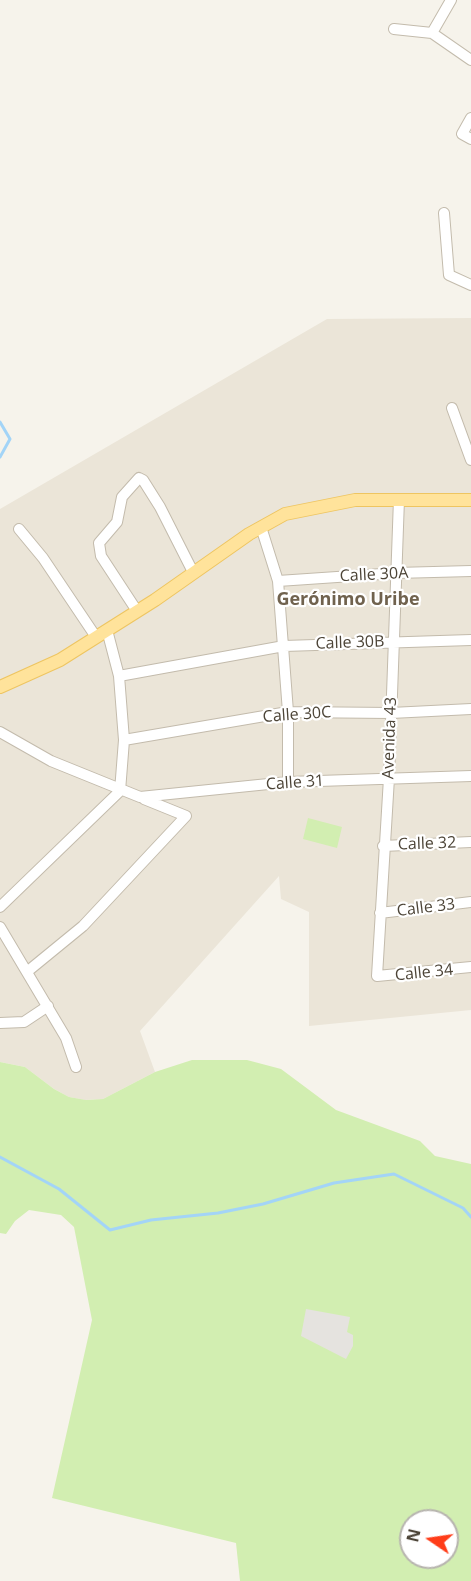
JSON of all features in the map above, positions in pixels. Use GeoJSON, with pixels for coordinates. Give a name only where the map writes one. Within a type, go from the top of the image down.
{"type":"FeatureCollection","features":[{"type":"Feature","properties":{"kind":"main road"},"geometry":{"type":"LineString","coordinates":[[0,687],[60,660],[261,527],[285,514],[355,500],[471,500]]}},
{"type":"Feature","properties":{"kind":"street"},"geometry":{"type":"LineString","coordinates":[[432,33],[451,0]]}},
{"type":"Feature","properties":{"kind":"street"},"geometry":{"type":"LineString","coordinates":[[394,28],[432,33],[471,60]]}},
{"type":"Feature","properties":{"kind":"street"},"geometry":{"type":"LineString","coordinates":[[466,137],[471,118]]}},
{"type":"Feature","properties":{"kind":"street"},"geometry":{"type":"LineString","coordinates":[[444,213],[449,275],[471,285]]}},
{"type":"Feature","properties":{"kind":"street"},"geometry":{"type":"LineString","coordinates":[[452,408],[471,460]]}},
{"type":"Feature","properties":{"kind":"street"},"geometry":{"type":"LineString","coordinates":[[136,611],[101,556],[99,543],[117,522],[122,497],[139,478],[143,480],[160,507],[193,572]]}},
{"type":"Feature","properties":{"kind":"street","name":"Avenida 43"},"geometry":{"type":"LineString","coordinates":[[377,976],[389,778],[399,499]]}},
{"type":"Feature","properties":{"kind":"street"},"geometry":{"type":"LineString","coordinates":[[261,527],[278,581],[285,646],[288,782]]}},
{"type":"Feature","properties":{"kind":"street"},"geometry":{"type":"LineString","coordinates":[[0,907],[120,791],[124,740],[119,676],[101,634],[19,529]]}},
{"type":"Feature","properties":{"kind":"street","name":"Calle 30A"},"geometry":{"type":"LineString","coordinates":[[278,581],[396,573],[471,571]]}},
{"type":"Feature","properties":{"kind":"street","name":"Calle 30B"},"geometry":{"type":"LineString","coordinates":[[119,676],[285,646],[471,639]]}},
{"type":"Feature","properties":{"kind":"street","name":"Calle 30C"},"geometry":{"type":"LineString","coordinates":[[124,740],[288,712],[391,713],[471,709]]}},
{"type":"Feature","properties":{"kind":"street","name":"Calle 31"},"geometry":{"type":"LineString","coordinates":[[2,736],[51,761],[120,791],[140,797],[288,782],[471,776]]}},
{"type":"Feature","properties":{"kind":"street"},"geometry":{"type":"LineString","coordinates":[[28,971],[83,926],[186,816],[140,797]]}},
{"type":"Feature","properties":{"kind":"street","name":"Calle 32"},"geometry":{"type":"LineString","coordinates":[[384,846],[471,842]]}},
{"type":"Feature","properties":{"kind":"street","name":"Calle 33"},"geometry":{"type":"LineString","coordinates":[[380,913],[471,902]]}},
{"type":"Feature","properties":{"kind":"street"},"geometry":{"type":"LineString","coordinates":[[0,927],[66,1038],[76,1067]]}},
{"type":"Feature","properties":{"kind":"street","name":"Calle 34"},"geometry":{"type":"LineString","coordinates":[[377,976],[471,968]]}},
{"type":"Feature","properties":{"kind":"street"},"geometry":{"type":"LineString","coordinates":[[0,1023],[24,1022],[48,1006]]}},
{"type":"Feature","properties":{"kind":"shaded area"},"geometry":{"type":"Polygon","coordinates":[[[471,318],[471,1010],[309,1026],[309,912],[281,899],[279,876],[140,1031],[155,1072],[103,1099],[85,1100],[69,1097],[54,1089],[25,1067],[0,1062],[0,509],[327,319],[471,318]]]}},
{"type":"Feature","properties":{"kind":"shaded area"},"geometry":{"type":"Polygon","coordinates":[[[306,1309],[350,1317],[347,1332],[353,1335],[353,1346],[346,1359],[301,1336],[306,1309]]]}},
{"type":"Feature","properties":{"kind":"green space"},"geometry":{"type":"Polygon","coordinates":[[[308,818],[342,827],[337,848],[303,839],[308,818]]]}},
{"type":"Feature","properties":{"kind":"green space"},"geometry":{"type":"Polygon","coordinates":[[[192,1060],[247,1060],[281,1069],[336,1110],[420,1141],[435,1156],[471,1164],[471,1581],[240,1581],[236,1543],[52,1498],[92,1320],[74,1227],[61,1215],[29,1210],[15,1221],[6,1234],[0,1233],[0,1062],[25,1067],[54,1089],[69,1097],[86,1100],[103,1099],[155,1072],[192,1060]]]}},
{"type":"Feature","properties":{"kind":"waterway"},"geometry":{"type":"LineString","coordinates":[[0,422],[10,439],[0,457]]}},
{"type":"Feature","properties":{"kind":"waterway"},"geometry":{"type":"LineString","coordinates":[[0,1157],[59,1189],[110,1230],[151,1220],[218,1213],[263,1204],[334,1183],[394,1174],[463,1208],[471,1217]]}},
{"type":"Feature","properties":{"kind":"district","name":"Gerónimo Uribe"},"geometry":{"type":"Point","coordinates":[348,600]}}]}
